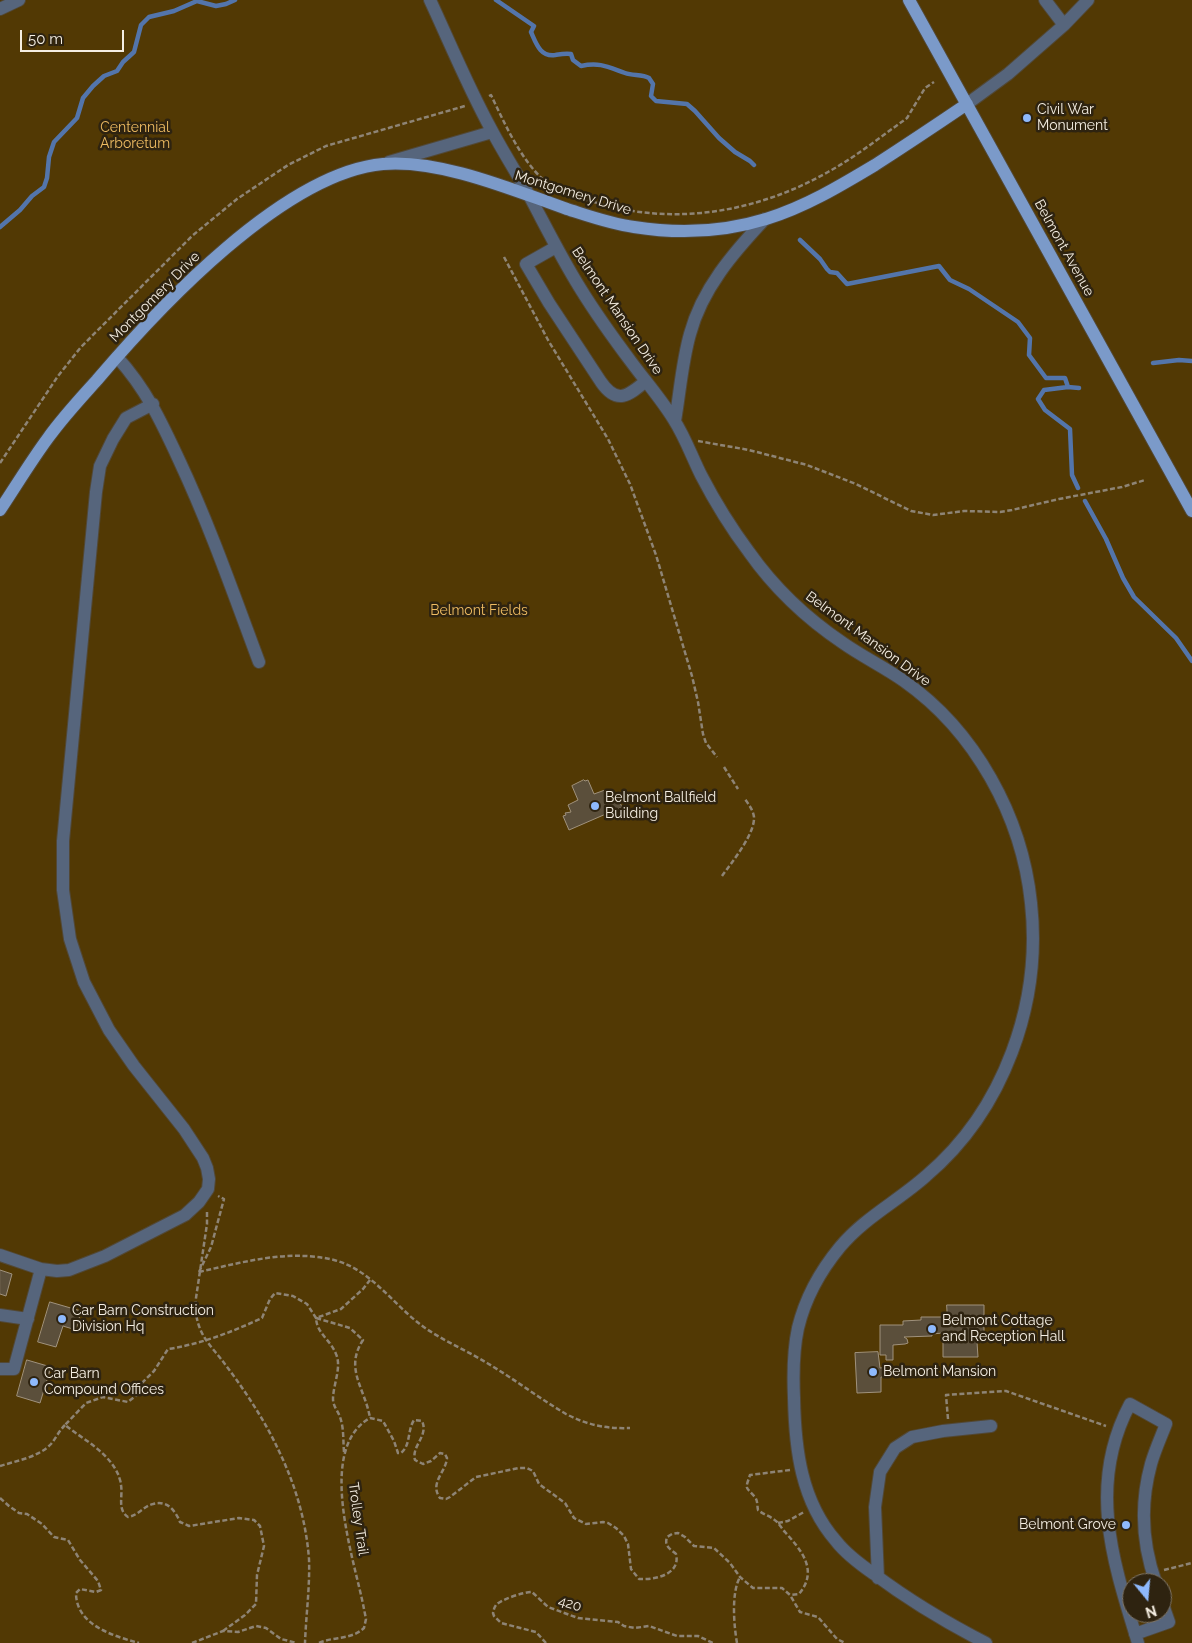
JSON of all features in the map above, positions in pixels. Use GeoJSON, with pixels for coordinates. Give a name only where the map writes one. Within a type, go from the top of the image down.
{"type":"FeatureCollection","features":[{"type":"Feature","properties":{"kind":"main road","name":"Belmont Avenue"},"geometry":{"type":"LineString","coordinates":[[909,0],[1189,499],[1192,511]]}},
{"type":"Feature","properties":{"kind":"main road","name":"Montgomery Drive"},"geometry":{"type":"LineString","coordinates":[[0,510],[49,437],[117,356],[196,276],[241,236],[264,219],[310,188],[329,179],[346,172],[381,164],[402,163],[419,165],[444,170],[529,195],[596,218],[632,227],[696,231],[722,229],[764,220],[805,204],[851,179],[967,104]]}},
{"type":"Feature","properties":{"kind":"street"},"geometry":{"type":"LineString","coordinates":[[0,9],[18,0]]}},
{"type":"Feature","properties":{"kind":"street","name":"Belmont Mansion Drive"},"geometry":{"type":"LineString","coordinates":[[430,0],[476,101],[556,247],[601,320],[675,421],[726,518],[752,556],[783,594],[799,609],[841,642],[906,682],[942,714],[971,748],[995,786],[1022,851],[1031,899],[1033,950],[1028,998],[1014,1046],[992,1094],[978,1117],[950,1153],[925,1178],[867,1221],[840,1247],[815,1285],[805,1306],[799,1326],[794,1363],[794,1425],[800,1468],[814,1508],[836,1542],[878,1578],[916,1604],[986,1643]]}},
{"type":"Feature","properties":{"kind":"street"},"geometry":{"type":"LineString","coordinates":[[1046,0],[1064,25]]}},
{"type":"Feature","properties":{"kind":"street"},"geometry":{"type":"LineString","coordinates":[[967,104],[1008,74],[1064,25],[1088,0]]}},
{"type":"Feature","properties":{"kind":"street","name":"Montgomery Drive"},"geometry":{"type":"LineString","coordinates":[[381,164],[492,132]]}},
{"type":"Feature","properties":{"kind":"street","name":"Belmont Mansion Drive"},"geometry":{"type":"LineString","coordinates":[[675,421],[686,354],[697,315],[726,263],[764,220]]}},
{"type":"Feature","properties":{"kind":"street"},"geometry":{"type":"LineString","coordinates":[[556,247],[526,264],[549,303],[607,391],[613,395],[628,394],[646,381]]}},
{"type":"Feature","properties":{"kind":"street"},"geometry":{"type":"LineString","coordinates":[[117,356],[153,404],[198,501],[259,662]]}},
{"type":"Feature","properties":{"kind":"street"},"geometry":{"type":"LineString","coordinates":[[0,1255],[41,1269],[69,1270],[105,1256],[185,1215],[199,1202],[208,1189],[207,1168],[203,1158],[184,1129],[114,1038],[84,982],[70,940],[63,890],[63,841],[100,466],[126,418],[153,404]]}},
{"type":"Feature","properties":{"kind":"street"},"geometry":{"type":"LineString","coordinates":[[0,1369],[14,1369],[41,1269]]}},
{"type":"Feature","properties":{"kind":"street"},"geometry":{"type":"LineString","coordinates":[[0,1315],[28,1319]]}},
{"type":"Feature","properties":{"kind":"street"},"geometry":{"type":"LineString","coordinates":[[1153,1573],[1143,1526],[1145,1494],[1151,1464],[1166,1424],[1130,1404],[1121,1420],[1108,1472],[1106,1499],[1110,1540],[1119,1582],[1136,1638],[1167,1623]]}},
{"type":"Feature","properties":{"kind":"street"},"geometry":{"type":"LineString","coordinates":[[878,1578],[875,1507],[880,1472],[895,1448],[912,1437],[949,1430],[991,1426]]}},
{"type":"Feature","properties":{"kind":"path"},"geometry":{"type":"LineString","coordinates":[[488,96],[491,94],[506,125],[527,160],[541,177],[554,187],[592,202],[617,208],[638,212],[685,214],[737,208],[782,193],[818,178],[907,118],[925,88],[934,82]]}},
{"type":"Feature","properties":{"kind":"path"},"geometry":{"type":"LineString","coordinates":[[504,257],[548,340],[608,439],[630,484],[651,542],[692,676],[702,734],[717,758]]}},
{"type":"Feature","properties":{"kind":"path"},"geometry":{"type":"LineString","coordinates":[[684,439],[705,441],[749,450],[807,465],[856,484],[911,511],[932,515],[964,511],[1000,512],[1122,487],[1145,480]]}},
{"type":"Feature","properties":{"kind":"path"},"geometry":{"type":"LineString","coordinates":[[724,767],[738,789]]}},
{"type":"Feature","properties":{"kind":"path"},"geometry":{"type":"LineString","coordinates":[[722,876],[752,827],[753,813],[745,799]]}},
{"type":"Feature","properties":{"kind":"path"},"geometry":{"type":"LineString","coordinates":[[208,1189],[207,1224],[195,1310],[197,1321],[205,1340],[221,1358],[260,1416],[278,1448],[292,1481],[301,1508],[309,1561],[305,1643]]}},
{"type":"Feature","properties":{"kind":"path"},"geometry":{"type":"LineString","coordinates":[[199,1272],[212,1247],[224,1199]]}},
{"type":"Feature","properties":{"kind":"path"},"geometry":{"type":"LineString","coordinates":[[199,1272],[265,1258],[306,1257],[335,1260],[354,1268],[423,1326],[488,1363],[566,1414],[577,1420],[600,1427],[630,1428]]}},
{"type":"Feature","properties":{"kind":"path"},"geometry":{"type":"LineString","coordinates":[[316,1318],[341,1309],[370,1280]]}},
{"type":"Feature","properties":{"kind":"path"},"geometry":{"type":"LineString","coordinates":[[0,1466],[41,1452],[51,1444],[59,1431],[86,1403],[103,1397],[128,1402],[138,1394],[141,1384],[154,1372],[168,1349],[190,1346],[231,1333],[262,1318],[270,1299],[275,1293],[293,1296],[307,1304],[316,1318],[316,1327],[336,1354],[338,1366],[333,1403],[340,1415],[343,1428],[344,1453]]}},
{"type":"Feature","properties":{"kind":"path"},"geometry":{"type":"LineString","coordinates":[[316,1318],[350,1328],[363,1340],[354,1361],[357,1378],[368,1405],[370,1418],[383,1421],[398,1453],[401,1453],[407,1446],[411,1424],[414,1420],[418,1419],[422,1421],[424,1431],[414,1455],[415,1460],[423,1464],[440,1453],[445,1454],[448,1458],[437,1482],[438,1496],[440,1498],[446,1499],[450,1497],[476,1477],[527,1468],[533,1471],[543,1487],[565,1503],[574,1518],[586,1524],[603,1522],[616,1528],[624,1536],[628,1544],[631,1569],[639,1579],[657,1579],[672,1570],[677,1558],[676,1554],[667,1547],[665,1541],[667,1537],[678,1533],[694,1546],[714,1548],[730,1563],[740,1577],[753,1588],[782,1588],[790,1595],[800,1612],[818,1617],[836,1638],[845,1643]]}},
{"type":"Feature","properties":{"kind":"path"},"geometry":{"type":"LineString","coordinates":[[949,1430],[946,1396],[1006,1390],[1118,1430]]}},
{"type":"Feature","properties":{"kind":"path","name":"Trolley Trail"},"geometry":{"type":"LineString","coordinates":[[319,1643],[334,1638],[352,1636],[364,1628],[366,1619],[346,1531],[341,1488],[344,1453],[361,1423],[370,1418]]}},
{"type":"Feature","properties":{"kind":"path"},"geometry":{"type":"LineString","coordinates":[[65,1425],[101,1450],[117,1473],[122,1485],[121,1505],[124,1514],[128,1517],[136,1516],[152,1504],[166,1504],[174,1510],[180,1522],[189,1526],[239,1518],[254,1520],[260,1526],[264,1546],[257,1575],[256,1604],[245,1615],[223,1631],[192,1643]]}},
{"type":"Feature","properties":{"kind":"path"},"geometry":{"type":"LineString","coordinates":[[790,1595],[799,1594],[807,1580],[808,1568],[804,1555],[778,1523],[758,1510],[755,1498],[747,1490],[747,1483],[750,1475],[800,1468]]}},
{"type":"Feature","properties":{"kind":"path"},"geometry":{"type":"LineString","coordinates":[[0,1498],[9,1506],[27,1514],[42,1524],[54,1537],[68,1540],[80,1560],[98,1581],[101,1590],[96,1592],[80,1589],[76,1593],[79,1608],[86,1619],[104,1630],[139,1643]]}},
{"type":"Feature","properties":{"kind":"path"},"geometry":{"type":"LineString","coordinates":[[778,1523],[788,1521],[814,1508]]}},
{"type":"Feature","properties":{"kind":"path"},"geometry":{"type":"LineString","coordinates":[[1167,1573],[1192,1563]]}},
{"type":"Feature","properties":{"kind":"path"},"geometry":{"type":"LineString","coordinates":[[737,1643],[734,1622],[735,1600],[740,1577]]}},
{"type":"Feature","properties":{"kind":"path","name":"420"},"geometry":{"type":"LineString","coordinates":[[546,1643],[536,1632],[497,1620],[493,1613],[495,1606],[499,1602],[524,1592],[532,1592],[548,1607],[578,1618],[618,1622],[624,1626],[635,1628],[649,1626],[677,1636],[698,1636],[713,1643]]}},
{"type":"Feature","properties":{"kind":"path"},"geometry":{"type":"LineString","coordinates":[[223,1631],[238,1632],[256,1626],[266,1628],[281,1639],[296,1643]]}},
{"type":"Feature","properties":{"kind":"green space"},"geometry":{"type":"Polygon","coordinates":[[[0,0],[1192,0],[1192,1643],[0,1643],[0,0]]]}},
{"type":"Feature","properties":{"kind":"building","name":"Belmont Ballfield Building"},"geometry":{"type":"Polygon","coordinates":[[[588,780],[594,794],[605,790],[608,797],[612,793],[613,795],[616,794],[622,807],[569,830],[563,816],[566,815],[565,813],[571,812],[568,805],[578,800],[572,786],[588,780]]]}},
{"type":"Feature","properties":{"kind":"building"},"geometry":{"type":"Polygon","coordinates":[[[0,1270],[12,1274],[6,1296],[0,1294],[0,1270]]]}},
{"type":"Feature","properties":{"kind":"building","name":"Car Barn Construction Division Hq"},"geometry":{"type":"Polygon","coordinates":[[[50,1302],[81,1311],[76,1330],[63,1326],[56,1347],[38,1342],[50,1302]]]}},
{"type":"Feature","properties":{"kind":"building","name":"Belmont Cottage and Reception Hall"},"geometry":{"type":"Polygon","coordinates":[[[947,1305],[984,1305],[984,1342],[977,1342],[978,1357],[943,1357],[943,1333],[932,1334],[932,1336],[904,1337],[908,1343],[893,1345],[893,1360],[886,1360],[886,1355],[880,1355],[880,1325],[903,1325],[903,1321],[921,1320],[921,1317],[947,1317],[947,1305]]]}},
{"type":"Feature","properties":{"kind":"building","name":"Belmont Mansion"},"geometry":{"type":"Polygon","coordinates":[[[878,1352],[880,1368],[890,1367],[891,1377],[881,1377],[881,1392],[857,1393],[855,1353],[878,1352]]]}},
{"type":"Feature","properties":{"kind":"building","name":"Car Barn Compound Offices"},"geometry":{"type":"Polygon","coordinates":[[[27,1360],[51,1367],[40,1403],[17,1396],[27,1360]]]}},
{"type":"Feature","properties":{"kind":"waterway"},"geometry":{"type":"LineString","coordinates":[[0,227],[44,187],[49,157],[54,142],[77,118],[83,98],[93,86],[104,76],[117,71],[123,62],[134,52],[141,25],[149,17],[174,11],[197,1],[216,6],[235,0]]}},
{"type":"Feature","properties":{"kind":"waterway"},"geometry":{"type":"LineString","coordinates":[[496,0],[534,26],[531,32],[542,52],[550,55],[571,54],[573,60],[581,66],[604,66],[628,74],[649,78],[653,84],[651,96],[656,101],[687,104],[719,138],[754,165]]}},
{"type":"Feature","properties":{"kind":"waterway"},"geometry":{"type":"LineString","coordinates":[[800,240],[820,259],[830,272],[837,273],[847,284],[939,266],[950,280],[969,289],[1018,322],[1030,338],[1029,355],[1046,378],[1065,378],[1068,387],[1079,388]]}},
{"type":"Feature","properties":{"kind":"waterway"},"geometry":{"type":"LineString","coordinates":[[1153,363],[1179,360],[1192,361]]}},
{"type":"Feature","properties":{"kind":"waterway"},"geometry":{"type":"LineString","coordinates":[[1068,387],[1044,390],[1038,399],[1045,410],[1070,429],[1072,475],[1078,488]]}},
{"type":"Feature","properties":{"kind":"waterway"},"geometry":{"type":"LineString","coordinates":[[1085,501],[1134,597],[1176,638],[1192,661]]}},
{"type":"Feature","properties":{"kind":"place","name":"Civil War Monument"},"geometry":{"type":"Point","coordinates":[1027,118]}},
{"type":"Feature","properties":{"kind":"place","name":"Belmont Ballfield Building"},"geometry":{"type":"Point","coordinates":[595,806]}},
{"type":"Feature","properties":{"kind":"place","name":"Car Barn Construction Division Hq"},"geometry":{"type":"Point","coordinates":[62,1319]}},
{"type":"Feature","properties":{"kind":"place","name":"Belmont Cottage and Reception Hall"},"geometry":{"type":"Point","coordinates":[932,1329]}},
{"type":"Feature","properties":{"kind":"place","name":"Belmont Mansion"},"geometry":{"type":"Point","coordinates":[873,1372]}},
{"type":"Feature","properties":{"kind":"place","name":"Car Barn Compound Offices"},"geometry":{"type":"Point","coordinates":[34,1382]}},
{"type":"Feature","properties":{"kind":"place","name":"Belmont Grove"},"geometry":{"type":"Point","coordinates":[1126,1525]}},
{"type":"Feature","properties":{"kind":"park label","name":"Centennial Arboretum"},"geometry":{"type":"Point","coordinates":[135,136]}},
{"type":"Feature","properties":{"kind":"park label","name":"Belmont Fields"},"geometry":{"type":"Point","coordinates":[479,611]}}]}
